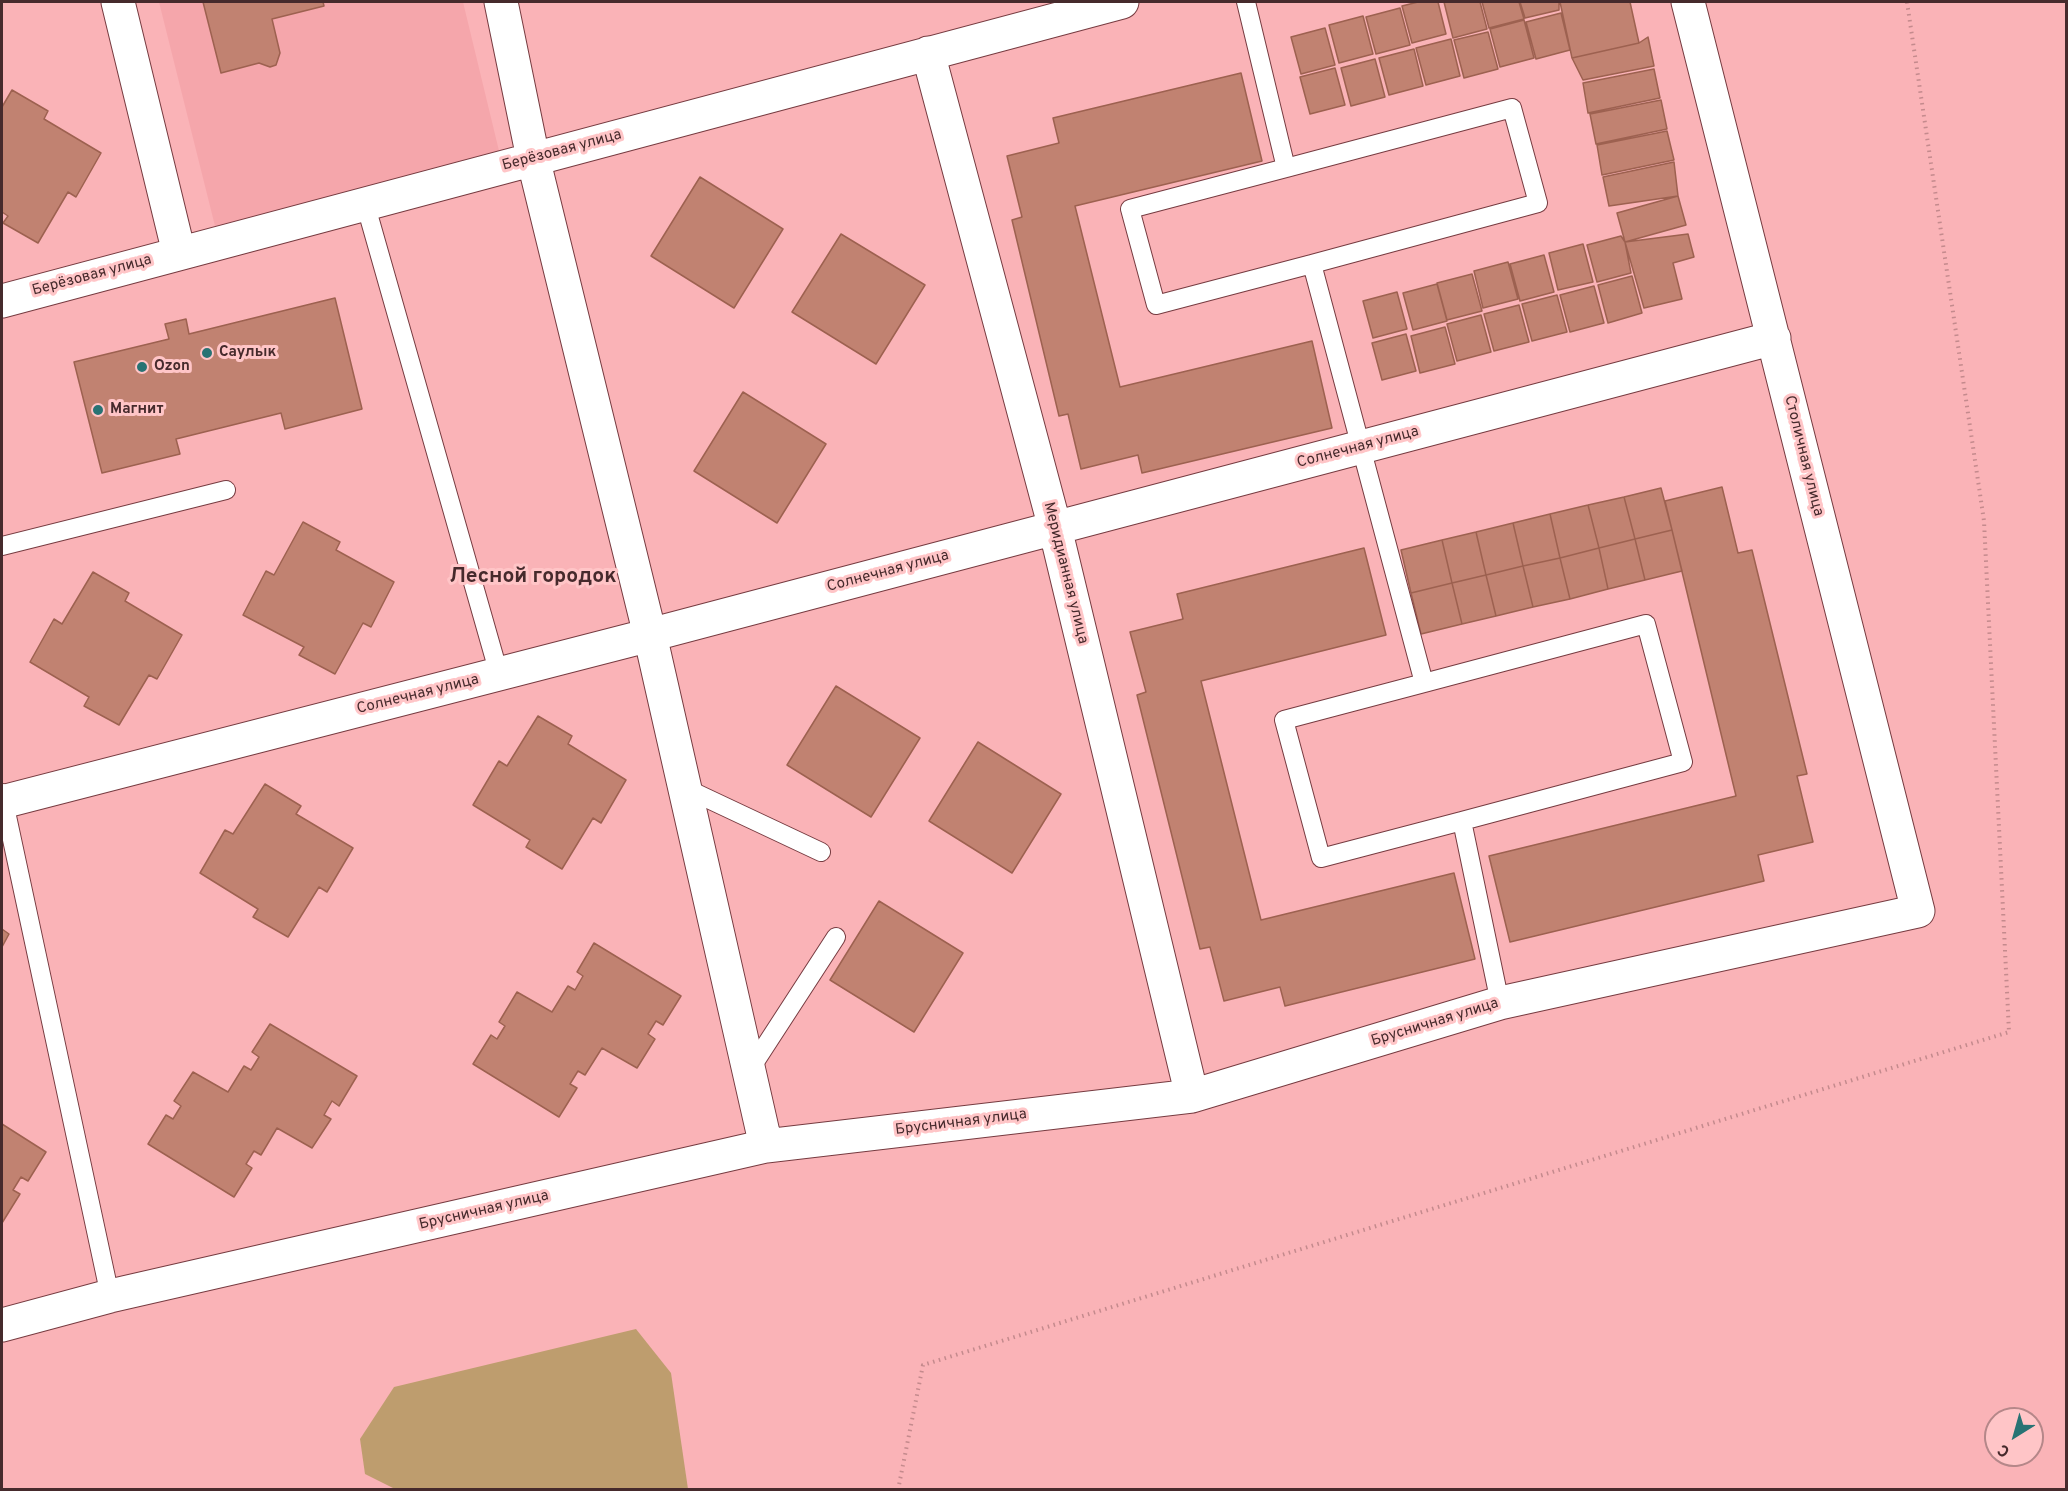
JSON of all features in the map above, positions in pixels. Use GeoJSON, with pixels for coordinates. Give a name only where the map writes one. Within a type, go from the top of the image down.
{"type":"FeatureCollection","features":[{"type":"Feature","properties":{"kind":"street"},"geometry":{"type":"LineString","coordinates":[[118,2],[179,253]]}},
{"type":"Feature","properties":{"kind":"street"},"geometry":{"type":"LineString","coordinates":[[501,2],[533,158],[650,635],[766,1146]]}},
{"type":"Feature","properties":{"kind":"street","name":"Берёзовая улица"},"geometry":{"type":"LineString","coordinates":[[2,301],[1122,2]]}},
{"type":"Feature","properties":{"kind":"street","name":"Столичная улица"},"geometry":{"type":"LineString","coordinates":[[1688,2],[1918,911]]}},
{"type":"Feature","properties":{"kind":"street","name":"Меридианная улица"},"geometry":{"type":"LineString","coordinates":[[928,53],[1055,528],[1192,1096]]}},
{"type":"Feature","properties":{"kind":"street","name":"Солнечная улица"},"geometry":{"type":"LineString","coordinates":[[2,798],[650,635],[1774,338]]}},
{"type":"Feature","properties":{"kind":"street","name":"Брусничная улица"},"geometry":{"type":"LineString","coordinates":[[2,1325],[110,1296],[766,1146],[1192,1096],[1500,1003],[1918,911]]}},
{"type":"Feature","properties":{"kind":"lane"},"geometry":{"type":"LineString","coordinates":[[1246,2],[1286,168]]}},
{"type":"Feature","properties":{"kind":"lane"},"geometry":{"type":"LineString","coordinates":[[1512,108],[1538,203],[1312,264],[1156,305],[1130,209],[1512,108]]}},
{"type":"Feature","properties":{"kind":"lane"},"geometry":{"type":"LineString","coordinates":[[365,203],[499,674]]}},
{"type":"Feature","properties":{"kind":"lane"},"geometry":{"type":"LineString","coordinates":[[1312,264],[1424,683]]}},
{"type":"Feature","properties":{"kind":"lane"},"geometry":{"type":"LineString","coordinates":[[2,546],[226,490]]}},
{"type":"Feature","properties":{"kind":"lane"},"geometry":{"type":"LineString","coordinates":[[1646,624],[1683,762],[1321,858],[1284,720],[1424,683],[1646,624]]}},
{"type":"Feature","properties":{"kind":"lane"},"geometry":{"type":"LineString","coordinates":[[685,788],[821,852]]}},
{"type":"Feature","properties":{"kind":"lane"},"geometry":{"type":"LineString","coordinates":[[2,798],[110,1296]]}},
{"type":"Feature","properties":{"kind":"lane"},"geometry":{"type":"LineString","coordinates":[[1462,821],[1500,1003]]}},
{"type":"Feature","properties":{"kind":"lane"},"geometry":{"type":"LineString","coordinates":[[749,1071],[836,937]]}},
{"type":"Feature","properties":{"kind":"path"},"geometry":{"type":"LineString","coordinates":[[898,1490],[923,1365],[2009,1032],[1984,521],[1907,2]]}},
{"type":"Feature","properties":{"kind":"shaded area"},"geometry":{"type":"Polygon","coordinates":[[[159,2],[463,2],[500,155],[215,226],[159,2]]]}},
{"type":"Feature","properties":{"kind":"shaded area"},"geometry":{"type":"Polygon","coordinates":[[[636,1329],[671,1373],[688,1489],[397,1490],[365,1474],[360,1439],[394,1387],[636,1329]]]}},
{"type":"Feature","properties":{"kind":"building"},"geometry":{"type":"Polygon","coordinates":[[[203,2],[323,2],[324,6],[272,19],[280,53],[276,65],[270,67],[259,63],[221,73],[203,2]]]}},
{"type":"Feature","properties":{"kind":"building"},"geometry":{"type":"Polygon","coordinates":[[[1418,2],[1438,2],[1446,34],[1412,43],[1402,6],[1418,2]]]}},
{"type":"Feature","properties":{"kind":"building"},"geometry":{"type":"Polygon","coordinates":[[[1444,2],[1480,2],[1487,29],[1453,38],[1444,2]]]}},
{"type":"Feature","properties":{"kind":"building"},"geometry":{"type":"Polygon","coordinates":[[[1482,2],[1519,2],[1524,19],[1489,28],[1482,2]]]}},
{"type":"Feature","properties":{"kind":"building"},"geometry":{"type":"Polygon","coordinates":[[[1520,2],[1559,2],[1559,10],[1525,18],[1520,2]]]}},
{"type":"Feature","properties":{"kind":"building"},"geometry":{"type":"Polygon","coordinates":[[[1560,2],[1630,2],[1639,43],[1572,58],[1560,2]]]}},
{"type":"Feature","properties":{"kind":"building"},"geometry":{"type":"Polygon","coordinates":[[[1400,8],[1410,45],[1376,54],[1366,17],[1400,8]]]}},
{"type":"Feature","properties":{"kind":"building"},"geometry":{"type":"Polygon","coordinates":[[[1561,13],[1570,50],[1536,59],[1526,22],[1561,13]]]}},
{"type":"Feature","properties":{"kind":"building"},"geometry":{"type":"Polygon","coordinates":[[[1363,16],[1373,54],[1339,63],[1329,25],[1363,16]]]}},
{"type":"Feature","properties":{"kind":"building"},"geometry":{"type":"Polygon","coordinates":[[[1524,20],[1534,58],[1500,67],[1490,29],[1524,20]]]}},
{"type":"Feature","properties":{"kind":"building"},"geometry":{"type":"Polygon","coordinates":[[[1325,28],[1335,65],[1301,74],[1291,37],[1325,28]]]}},
{"type":"Feature","properties":{"kind":"building"},"geometry":{"type":"Polygon","coordinates":[[[1488,32],[1498,69],[1464,78],[1454,40],[1488,32]]]}},
{"type":"Feature","properties":{"kind":"building"},"geometry":{"type":"Polygon","coordinates":[[[1648,37],[1654,66],[1583,80],[1572,58],[1639,43],[1648,37]]]}},
{"type":"Feature","properties":{"kind":"building"},"geometry":{"type":"Polygon","coordinates":[[[1451,39],[1460,76],[1426,85],[1416,48],[1451,39]]]}},
{"type":"Feature","properties":{"kind":"building"},"geometry":{"type":"Polygon","coordinates":[[[1414,49],[1423,86],[1389,95],[1379,58],[1414,49]]]}},
{"type":"Feature","properties":{"kind":"building"},"geometry":{"type":"Polygon","coordinates":[[[1375,59],[1385,97],[1351,106],[1341,68],[1375,59]]]}},
{"type":"Feature","properties":{"kind":"building"},"geometry":{"type":"Polygon","coordinates":[[[1335,68],[1345,105],[1310,114],[1300,77],[1335,68]]]}},
{"type":"Feature","properties":{"kind":"building"},"geometry":{"type":"Polygon","coordinates":[[[1654,69],[1660,98],[1588,113],[1583,83],[1654,69]]]}},
{"type":"Feature","properties":{"kind":"building"},"geometry":{"type":"Polygon","coordinates":[[[1241,73],[1262,161],[1075,206],[1120,387],[1312,341],[1332,428],[1142,473],[1138,455],[1081,469],[1068,414],[1059,416],[1012,220],[1022,217],[1007,156],[1059,143],[1053,118],[1241,73]]]}},
{"type":"Feature","properties":{"kind":"building"},"geometry":{"type":"Polygon","coordinates":[[[12,90],[48,111],[44,119],[101,153],[76,197],[68,192],[38,243],[3,223],[8,216],[2,212],[2,107],[12,90]]]}},
{"type":"Feature","properties":{"kind":"building"},"geometry":{"type":"Polygon","coordinates":[[[1661,100],[1667,129],[1596,144],[1590,114],[1661,100]]]}},
{"type":"Feature","properties":{"kind":"building"},"geometry":{"type":"Polygon","coordinates":[[[1667,131],[1674,160],[1602,175],[1597,145],[1667,131]]]}},
{"type":"Feature","properties":{"kind":"building"},"geometry":{"type":"Polygon","coordinates":[[[1674,162],[1678,196],[1609,206],[1603,177],[1674,162]]]}},
{"type":"Feature","properties":{"kind":"building"},"geometry":{"type":"Polygon","coordinates":[[[700,177],[783,229],[734,308],[651,256],[700,177]]]}},
{"type":"Feature","properties":{"kind":"building"},"geometry":{"type":"Polygon","coordinates":[[[1678,196],[1686,225],[1625,242],[1617,213],[1678,196]]]}},
{"type":"Feature","properties":{"kind":"building"},"geometry":{"type":"Polygon","coordinates":[[[841,234],[925,285],[876,364],[792,312],[841,234]]]}},
{"type":"Feature","properties":{"kind":"building"},"geometry":{"type":"Polygon","coordinates":[[[1688,234],[1694,257],[1673,263],[1682,299],[1644,308],[1625,242],[1688,234]]]}},
{"type":"Feature","properties":{"kind":"building"},"geometry":{"type":"Polygon","coordinates":[[[1621,236],[1625,242],[1631,273],[1597,282],[1587,245],[1621,236]]]}},
{"type":"Feature","properties":{"kind":"building"},"geometry":{"type":"Polygon","coordinates":[[[1583,244],[1593,282],[1558,290],[1549,253],[1583,244]]]}},
{"type":"Feature","properties":{"kind":"building"},"geometry":{"type":"Polygon","coordinates":[[[1544,255],[1554,292],[1520,301],[1510,264],[1544,255]]]}},
{"type":"Feature","properties":{"kind":"building"},"geometry":{"type":"Polygon","coordinates":[[[1508,262],[1518,299],[1483,308],[1474,271],[1508,262]]]}},
{"type":"Feature","properties":{"kind":"building"},"geometry":{"type":"Polygon","coordinates":[[[1472,274],[1482,311],[1447,320],[1437,283],[1472,274]]]}},
{"type":"Feature","properties":{"kind":"building"},"geometry":{"type":"Polygon","coordinates":[[[1632,276],[1642,313],[1608,323],[1598,285],[1632,276]]]}},
{"type":"Feature","properties":{"kind":"building"},"geometry":{"type":"Polygon","coordinates":[[[1437,284],[1447,321],[1413,330],[1403,293],[1437,284]]]}},
{"type":"Feature","properties":{"kind":"building"},"geometry":{"type":"Polygon","coordinates":[[[1594,286],[1604,323],[1570,332],[1560,295],[1594,286]]]}},
{"type":"Feature","properties":{"kind":"building"},"geometry":{"type":"Polygon","coordinates":[[[1397,292],[1407,329],[1373,338],[1363,301],[1397,292]]]}},
{"type":"Feature","properties":{"kind":"building"},"geometry":{"type":"Polygon","coordinates":[[[1557,295],[1567,332],[1532,341],[1522,304],[1557,295]]]}},
{"type":"Feature","properties":{"kind":"building"},"geometry":{"type":"Polygon","coordinates":[[[335,298],[362,409],[285,429],[281,413],[176,439],[180,454],[102,473],[74,362],[169,339],[165,324],[186,319],[189,334],[335,298]]]}},
{"type":"Feature","properties":{"kind":"building"},"geometry":{"type":"Polygon","coordinates":[[[1519,305],[1529,342],[1494,351],[1484,314],[1519,305]]]}},
{"type":"Feature","properties":{"kind":"building"},"geometry":{"type":"Polygon","coordinates":[[[1481,315],[1491,352],[1457,361],[1447,324],[1481,315]]]}},
{"type":"Feature","properties":{"kind":"building"},"geometry":{"type":"Polygon","coordinates":[[[1445,327],[1455,364],[1420,373],[1411,336],[1445,327]]]}},
{"type":"Feature","properties":{"kind":"building"},"geometry":{"type":"Polygon","coordinates":[[[1406,334],[1416,371],[1382,380],[1372,343],[1406,334]]]}},
{"type":"Feature","properties":{"kind":"building"},"geometry":{"type":"Polygon","coordinates":[[[743,392],[826,444],[777,523],[694,471],[743,392]]]}},
{"type":"Feature","properties":{"kind":"building"},"geometry":{"type":"Polygon","coordinates":[[[1722,487],[1738,553],[1752,550],[1807,774],[1797,776],[1813,842],[1758,855],[1764,881],[1510,942],[1489,856],[1736,796],[1665,501],[1722,487]]]}},
{"type":"Feature","properties":{"kind":"building"},"geometry":{"type":"Polygon","coordinates":[[[1661,488],[1672,530],[1635,539],[1624,497],[1661,488]]]}},
{"type":"Feature","properties":{"kind":"building"},"geometry":{"type":"Polygon","coordinates":[[[1624,497],[1635,539],[1599,548],[1588,505],[1624,497]]]}},
{"type":"Feature","properties":{"kind":"building"},"geometry":{"type":"Polygon","coordinates":[[[1588,505],[1599,548],[1560,558],[1550,514],[1588,505]]]}},
{"type":"Feature","properties":{"kind":"building"},"geometry":{"type":"Polygon","coordinates":[[[1550,514],[1560,558],[1523,566],[1513,523],[1550,514]]]}},
{"type":"Feature","properties":{"kind":"building"},"geometry":{"type":"Polygon","coordinates":[[[303,522],[340,542],[336,550],[394,582],[371,627],[363,623],[335,674],[299,655],[304,647],[243,615],[266,571],[274,575],[303,522]]]}},
{"type":"Feature","properties":{"kind":"building"},"geometry":{"type":"Polygon","coordinates":[[[1513,523],[1523,566],[1486,575],[1476,532],[1513,523]]]}},
{"type":"Feature","properties":{"kind":"building"},"geometry":{"type":"Polygon","coordinates":[[[1672,530],[1682,571],[1645,580],[1635,539],[1672,530]]]}},
{"type":"Feature","properties":{"kind":"building"},"geometry":{"type":"Polygon","coordinates":[[[1476,532],[1486,575],[1452,583],[1442,540],[1476,532]]]}},
{"type":"Feature","properties":{"kind":"building"},"geometry":{"type":"Polygon","coordinates":[[[1635,539],[1645,580],[1608,589],[1599,548],[1635,539]]]}},
{"type":"Feature","properties":{"kind":"building"},"geometry":{"type":"Polygon","coordinates":[[[1442,540],[1452,583],[1411,593],[1401,550],[1442,540]]]}},
{"type":"Feature","properties":{"kind":"building"},"geometry":{"type":"Polygon","coordinates":[[[1364,548],[1386,635],[1201,681],[1261,920],[1454,873],[1475,959],[1285,1006],[1280,987],[1224,1001],[1210,947],[1200,949],[1137,695],[1146,692],[1130,632],[1183,619],[1177,594],[1364,548]]]}},
{"type":"Feature","properties":{"kind":"building"},"geometry":{"type":"Polygon","coordinates":[[[1599,548],[1608,589],[1570,599],[1560,558],[1599,548]]]}},
{"type":"Feature","properties":{"kind":"building"},"geometry":{"type":"Polygon","coordinates":[[[1560,558],[1570,599],[1533,607],[1523,566],[1560,558]]]}},
{"type":"Feature","properties":{"kind":"building"},"geometry":{"type":"Polygon","coordinates":[[[1523,566],[1533,607],[1496,616],[1486,575],[1523,566]]]}},
{"type":"Feature","properties":{"kind":"building"},"geometry":{"type":"Polygon","coordinates":[[[93,572],[129,593],[125,601],[182,635],[157,679],[149,675],[119,725],[84,706],[89,697],[30,662],[54,619],[62,624],[93,572]]]}},
{"type":"Feature","properties":{"kind":"building"},"geometry":{"type":"Polygon","coordinates":[[[1486,575],[1496,616],[1462,624],[1452,583],[1486,575]]]}},
{"type":"Feature","properties":{"kind":"building"},"geometry":{"type":"Polygon","coordinates":[[[1452,583],[1462,624],[1421,634],[1411,593],[1452,583]]]}},
{"type":"Feature","properties":{"kind":"building"},"geometry":{"type":"Polygon","coordinates":[[[836,686],[920,738],[871,817],[787,765],[836,686]]]}},
{"type":"Feature","properties":{"kind":"building"},"geometry":{"type":"Polygon","coordinates":[[[538,716],[572,736],[568,744],[626,780],[601,823],[593,818],[562,869],[526,847],[530,840],[473,805],[499,761],[507,766],[538,716]]]}},
{"type":"Feature","properties":{"kind":"building"},"geometry":{"type":"Polygon","coordinates":[[[978,742],[1061,794],[1012,873],[929,821],[978,742]]]}},
{"type":"Feature","properties":{"kind":"building"},"geometry":{"type":"Polygon","coordinates":[[[265,784],[301,806],[296,814],[353,848],[327,892],[319,887],[288,937],[253,917],[258,909],[200,873],[225,830],[233,834],[265,784]]]}},
{"type":"Feature","properties":{"kind":"building"},"geometry":{"type":"Polygon","coordinates":[[[879,901],[963,953],[914,1032],[830,980],[879,901]]]}},
{"type":"Feature","properties":{"kind":"building"},"geometry":{"type":"Polygon","coordinates":[[[2,929],[9,934],[2,947],[2,929]]]}},
{"type":"Feature","properties":{"kind":"building"},"geometry":{"type":"Polygon","coordinates":[[[594,943],[681,996],[663,1025],[656,1021],[648,1034],[655,1039],[637,1068],[602,1048],[585,1075],[578,1071],[570,1084],[577,1088],[559,1117],[473,1064],[491,1035],[497,1039],[505,1026],[499,1022],[517,992],[552,1012],[568,986],[575,990],[583,976],[577,972],[594,943]]]}},
{"type":"Feature","properties":{"kind":"building"},"geometry":{"type":"Polygon","coordinates":[[[270,1024],[357,1076],[339,1106],[332,1101],[324,1115],[331,1119],[312,1148],[277,1128],[261,1155],[254,1151],[246,1164],[252,1168],[234,1197],[148,1144],[166,1115],[173,1119],[181,1106],[174,1101],[193,1072],[228,1092],[244,1066],[251,1070],[259,1057],[252,1052],[270,1024]]]}},
{"type":"Feature","properties":{"kind":"building"},"geometry":{"type":"Polygon","coordinates":[[[2,1124],[46,1152],[28,1181],[21,1177],[13,1190],[20,1194],[2,1223],[2,1124]]]}},
{"type":"Feature","properties":{"kind":"place","name":"Саулык"},"geometry":{"type":"Point","coordinates":[207,353]}},
{"type":"Feature","properties":{"kind":"place","name":"Ozon"},"geometry":{"type":"Point","coordinates":[142,367]}},
{"type":"Feature","properties":{"kind":"place","name":"Магнит"},"geometry":{"type":"Point","coordinates":[98,410]}},
{"type":"Feature","properties":{"kind":"district","name":"Лесной городок"},"geometry":{"type":"Point","coordinates":[533,578]}}]}
